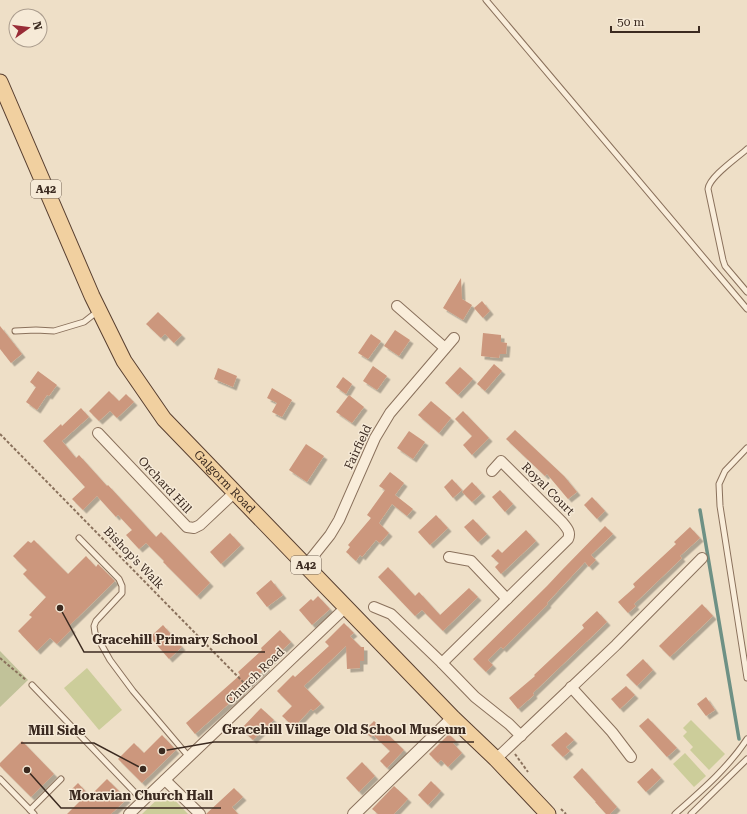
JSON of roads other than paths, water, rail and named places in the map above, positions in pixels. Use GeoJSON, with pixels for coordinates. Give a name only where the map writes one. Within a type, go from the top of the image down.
{"type":"FeatureCollection","features":[{"type":"Feature","properties":{"kind":"main road","name":"Galgorm Road"},"geometry":{"type":"LineString","coordinates":[[0,82],[99,310],[124,361],[164,419],[548,814]]}},
{"type":"Feature","properties":{"kind":"street"},"geometry":{"type":"LineString","coordinates":[[398,306],[445,348]]}},
{"type":"Feature","properties":{"kind":"street","name":"Fairfield"},"geometry":{"type":"LineString","coordinates":[[306,565],[330,535],[339,520],[375,438],[390,413],[454,338]]}},
{"type":"Feature","properties":{"kind":"street","name":"Orchard Hill"},"geometry":{"type":"LineString","coordinates":[[98,433],[187,527],[194,528],[200,525],[235,492]]}},
{"type":"Feature","properties":{"kind":"street","name":"Royal Court"},"geometry":{"type":"LineString","coordinates":[[442,662],[568,539],[569,534],[567,528],[562,522],[502,461],[492,471]]}},
{"type":"Feature","properties":{"kind":"street"},"geometry":{"type":"LineString","coordinates":[[449,557],[471,561],[507,599]]}},
{"type":"Feature","properties":{"kind":"street"},"geometry":{"type":"LineString","coordinates":[[496,759],[616,645],[702,558]]}},
{"type":"Feature","properties":{"kind":"street","name":"Church Road"},"geometry":{"type":"LineString","coordinates":[[129,814],[346,606]]}},
{"type":"Feature","properties":{"kind":"street"},"geometry":{"type":"LineString","coordinates":[[374,607],[391,614],[442,662],[474,697],[509,724],[520,736]]}},
{"type":"Feature","properties":{"kind":"street"},"geometry":{"type":"LineString","coordinates":[[571,687],[612,732],[631,757]]}},
{"type":"Feature","properties":{"kind":"street"},"geometry":{"type":"LineString","coordinates":[[357,813],[453,718]]}},
{"type":"Feature","properties":{"kind":"street"},"geometry":{"type":"LineString","coordinates":[[166,780],[200,814]]}},
{"type":"Feature","properties":{"kind":"lane"},"geometry":{"type":"LineString","coordinates":[[486,0],[747,309]]}},
{"type":"Feature","properties":{"kind":"lane"},"geometry":{"type":"LineString","coordinates":[[747,149],[713,178],[708,184],[708,189],[725,266],[747,292]]}},
{"type":"Feature","properties":{"kind":"lane"},"geometry":{"type":"LineString","coordinates":[[15,331],[54,331],[84,322],[99,310]]}},
{"type":"Feature","properties":{"kind":"lane"},"geometry":{"type":"LineString","coordinates":[[747,448],[725,471],[719,484],[720,506],[747,678]]}},
{"type":"Feature","properties":{"kind":"lane"},"geometry":{"type":"LineString","coordinates":[[80,538],[118,579],[122,586],[122,593],[96,621],[94,626],[95,633],[110,660],[133,691],[189,757]]}},
{"type":"Feature","properties":{"kind":"lane"},"geometry":{"type":"LineString","coordinates":[[32,685],[143,801]]}},
{"type":"Feature","properties":{"kind":"lane"},"geometry":{"type":"LineString","coordinates":[[675,814],[712,781],[747,740]]}},
{"type":"Feature","properties":{"kind":"lane"},"geometry":{"type":"LineString","coordinates":[[691,814],[747,759]]}},
{"type":"Feature","properties":{"kind":"lane"},"geometry":{"type":"LineString","coordinates":[[0,779],[34,814]]}},
{"type":"Feature","properties":{"kind":"lane"},"geometry":{"type":"LineString","coordinates":[[30,810],[61,779]]}},
{"type":"Feature","properties":{"kind":"waterway"},"geometry":{"type":"LineString","coordinates":[[700,510],[739,739]]}},
{"type":"Feature","properties":{"kind":"place","name":"Gracehill Primary School"},"geometry":{"type":"Point","coordinates":[60,608]}},
{"type":"Feature","properties":{"kind":"place","name":"Gracehill Village Old School Museum"},"geometry":{"type":"Point","coordinates":[162,751]}},
{"type":"Feature","properties":{"kind":"place","name":"Mill Side"},"geometry":{"type":"Point","coordinates":[143,769]}},
{"type":"Feature","properties":{"kind":"place","name":"Moravian Church Hall"},"geometry":{"type":"Point","coordinates":[27,770]}}]}
